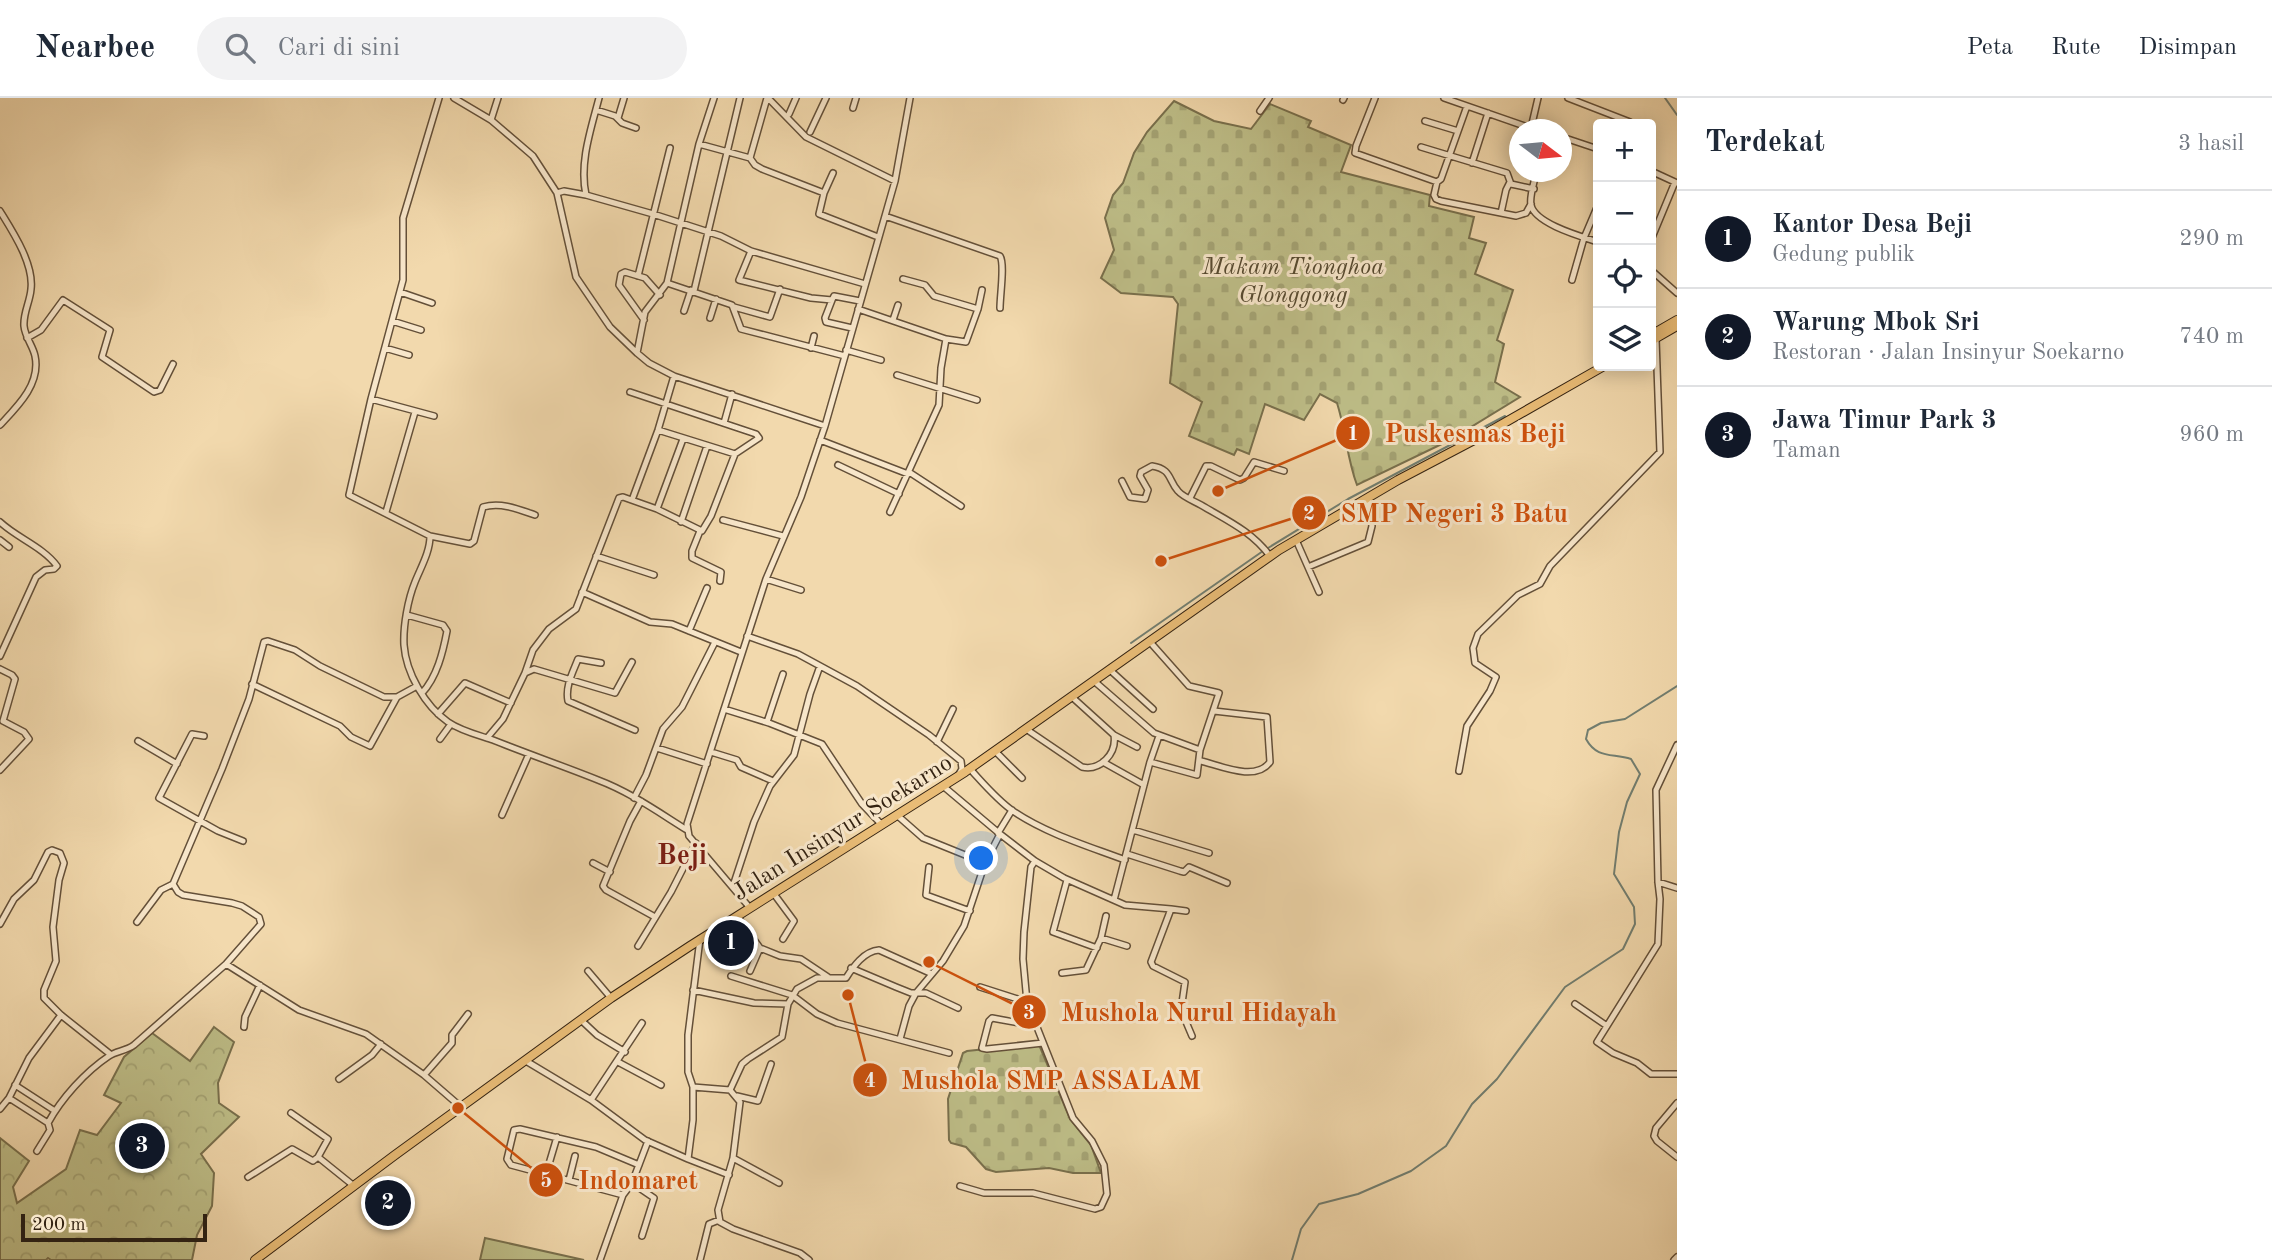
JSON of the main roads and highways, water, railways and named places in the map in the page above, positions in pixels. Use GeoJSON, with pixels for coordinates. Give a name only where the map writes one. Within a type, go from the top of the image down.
{"type":"FeatureCollection","features":[{"type":"Feature","properties":{"kind":"main road"},"geometry":{"type":"LineString","coordinates":[[1656,335],[1677,320]]}},
{"type":"Feature","properties":{"kind":"main road"},"geometry":{"type":"LineString","coordinates":[[1656,336],[1677,326]]}},
{"type":"Feature","properties":{"kind":"main road","name":"Jalan Insinyur Soekarno"},"geometry":{"type":"LineString","coordinates":[[256,1260],[611,998],[970,769],[1150,642],[1267,552],[1279,550],[1595,371]]}},
{"type":"Feature","properties":{"kind":"waterway"},"geometry":{"type":"LineString","coordinates":[[1665,98],[1677,115]]}},
{"type":"Feature","properties":{"kind":"waterway"},"geometry":{"type":"LineString","coordinates":[[1268,548],[1348,499],[1505,416]]}},
{"type":"Feature","properties":{"kind":"waterway"},"geometry":{"type":"LineString","coordinates":[[1131,643],[1263,551]]}},
{"type":"Feature","properties":{"kind":"waterway"},"geometry":{"type":"LineString","coordinates":[[1292,1260],[1301,1229],[1319,1204],[1358,1194],[1411,1171],[1446,1146],[1472,1104],[1497,1079],[1565,987],[1623,949],[1635,924],[1634,907],[1614,874],[1619,832],[1627,802],[1640,774],[1631,759],[1600,753],[1586,739],[1588,730],[1601,723],[1625,719],[1677,686]]}},
{"type":"Feature","properties":{"kind":"place","name":"Puskesmas Beji"},"geometry":{"type":"Point","coordinates":[1218,491]}},
{"type":"Feature","properties":{"kind":"place","name":"SMP Negeri 3 Batu"},"geometry":{"type":"Point","coordinates":[1161,561]}},
{"type":"Feature","properties":{"kind":"place","name":"Kantor Desa Beji"},"geometry":{"type":"Point","coordinates":[731,943]}},
{"type":"Feature","properties":{"kind":"place","name":"Mushola Nurul Hidayah"},"geometry":{"type":"Point","coordinates":[929,962]}},
{"type":"Feature","properties":{"kind":"place","name":"Mushola SMP ASSALAM"},"geometry":{"type":"Point","coordinates":[848,995]}},
{"type":"Feature","properties":{"kind":"place","name":"Indomaret"},"geometry":{"type":"Point","coordinates":[458,1108]}},
{"type":"Feature","properties":{"kind":"place","name":"Jawa Timur Park 3"},"geometry":{"type":"Point","coordinates":[142,1146]}},
{"type":"Feature","properties":{"kind":"place","name":"Warung Mbok Sri"},"geometry":{"type":"Point","coordinates":[388,1203]}},
{"type":"Feature","properties":{"kind":"district","name":"Beji"},"geometry":{"type":"Point","coordinates":[682,854]}},
{"type":"Feature","properties":{"kind":"park label","name":"Makam Tionghoa Glonggong"},"geometry":{"type":"Point","coordinates":[1293,280]}}]}
